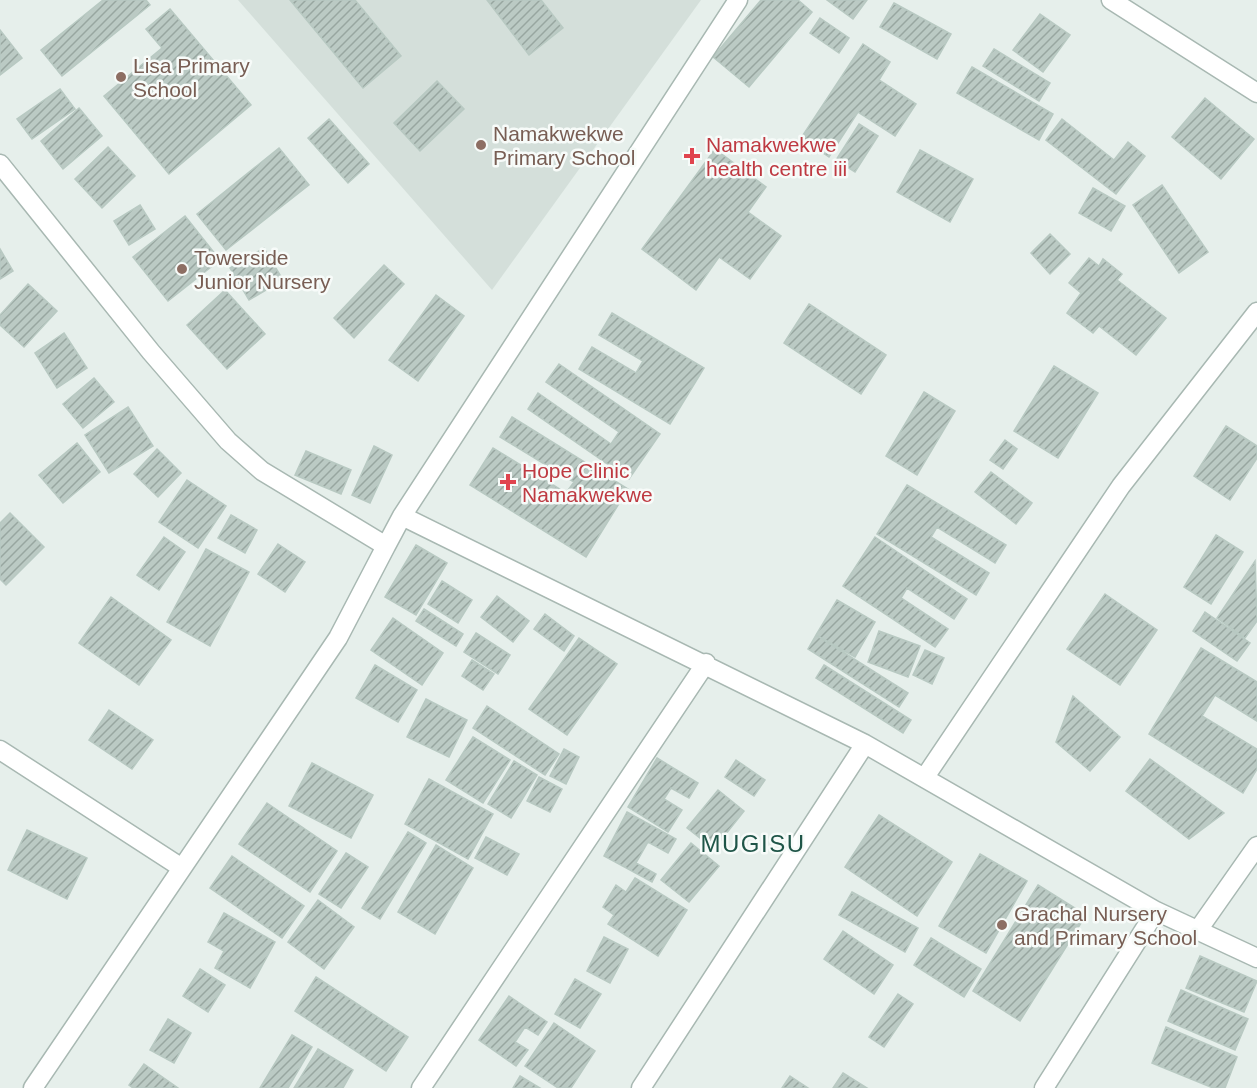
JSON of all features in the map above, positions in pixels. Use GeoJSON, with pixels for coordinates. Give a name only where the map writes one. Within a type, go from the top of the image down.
{"type":"FeatureCollection","features":[{"type":"Feature","properties":{"kind":"street"},"geometry":{"type":"LineString","coordinates":[[33,1088],[338,638],[402,516],[738,0]]}},
{"type":"Feature","properties":{"kind":"street"},"geometry":{"type":"LineString","coordinates":[[1111,0],[1257,93]]}},
{"type":"Feature","properties":{"kind":"street"},"geometry":{"type":"LineString","coordinates":[[0,164],[151,352],[228,441],[262,471],[386,546]]}},
{"type":"Feature","properties":{"kind":"street"},"geometry":{"type":"LineString","coordinates":[[925,777],[1121,486],[1257,312]]}},
{"type":"Feature","properties":{"kind":"street"},"geometry":{"type":"LineString","coordinates":[[402,516],[706,663],[865,744],[1156,911],[1257,958]]}},
{"type":"Feature","properties":{"kind":"street"},"geometry":{"type":"LineString","coordinates":[[420,1088],[706,663]]}},
{"type":"Feature","properties":{"kind":"street"},"geometry":{"type":"LineString","coordinates":[[640,1088],[865,744]]}},
{"type":"Feature","properties":{"kind":"street"},"geometry":{"type":"LineString","coordinates":[[0,750],[182,868]]}},
{"type":"Feature","properties":{"kind":"street"},"geometry":{"type":"LineString","coordinates":[[1197,930],[1257,846]]}},
{"type":"Feature","properties":{"kind":"street"},"geometry":{"type":"LineString","coordinates":[[1044,1088],[1156,911]]}},
{"type":"Feature","properties":{"kind":"shaded area","name":"Namakwekwe Primary School"},"geometry":{"type":"Polygon","coordinates":[[[238,0],[701,0],[492,290],[238,0]]]}},
{"type":"Feature","properties":{"kind":"building"},"geometry":{"type":"Polygon","coordinates":[[[103,0],[146,0],[150,5],[62,76],[41,50],[103,0]]]}},
{"type":"Feature","properties":{"kind":"building"},"geometry":{"type":"Polygon","coordinates":[[[290,0],[355,0],[401,56],[363,88],[290,0]]]}},
{"type":"Feature","properties":{"kind":"building"},"geometry":{"type":"Polygon","coordinates":[[[487,0],[541,0],[563,28],[529,55],[487,0]]]}},
{"type":"Feature","properties":{"kind":"building"},"geometry":{"type":"Polygon","coordinates":[[[761,0],[798,0],[812,12],[749,87],[713,57],[761,0]]]}},
{"type":"Feature","properties":{"kind":"building"},"geometry":{"type":"Polygon","coordinates":[[[827,0],[867,0],[853,19],[827,0]]]}},
{"type":"Feature","properties":{"kind":"building"},"geometry":{"type":"Polygon","coordinates":[[[894,3],[951,34],[937,59],[880,27],[894,3]]]}},
{"type":"Feature","properties":{"kind":"building"},"geometry":{"type":"Polygon","coordinates":[[[170,9],[251,105],[169,174],[104,96],[162,48],[146,29],[170,9]]]}},
{"type":"Feature","properties":{"kind":"building"},"geometry":{"type":"Polygon","coordinates":[[[1040,14],[1070,35],[1043,72],[1013,50],[1040,14]]]}},
{"type":"Feature","properties":{"kind":"building"},"geometry":{"type":"Polygon","coordinates":[[[820,18],[849,38],[839,53],[810,33],[820,18]]]}},
{"type":"Feature","properties":{"kind":"building"},"geometry":{"type":"Polygon","coordinates":[[[0,30],[22,58],[0,75],[0,30]]]}},
{"type":"Feature","properties":{"kind":"building"},"geometry":{"type":"Polygon","coordinates":[[[863,44],[890,62],[879,80],[916,104],[895,136],[858,112],[829,157],[801,138],[863,44]]]}},
{"type":"Feature","properties":{"kind":"building"},"geometry":{"type":"Polygon","coordinates":[[[994,49],[1050,83],[1039,101],[983,66],[994,49]]]}},
{"type":"Feature","properties":{"kind":"building"},"geometry":{"type":"Polygon","coordinates":[[[972,67],[1053,114],[1039,140],[957,93],[972,67]]]}},
{"type":"Feature","properties":{"kind":"building"},"geometry":{"type":"Polygon","coordinates":[[[437,81],[464,109],[420,151],[394,123],[437,81]]]}},
{"type":"Feature","properties":{"kind":"building"},"geometry":{"type":"Polygon","coordinates":[[[60,89],[75,109],[32,139],[17,119],[60,89]]]}},
{"type":"Feature","properties":{"kind":"building"},"geometry":{"type":"Polygon","coordinates":[[[1205,98],[1254,139],[1221,179],[1172,137],[1205,98]]]}},
{"type":"Feature","properties":{"kind":"building"},"geometry":{"type":"Polygon","coordinates":[[[79,108],[102,136],[63,169],[41,141],[79,108]]]}},
{"type":"Feature","properties":{"kind":"building"},"geometry":{"type":"Polygon","coordinates":[[[329,119],[369,164],[348,183],[308,138],[329,119]]]}},
{"type":"Feature","properties":{"kind":"building"},"geometry":{"type":"Polygon","coordinates":[[[1062,119],[1114,160],[1128,142],[1145,156],[1116,194],[1046,140],[1062,119]]]}},
{"type":"Feature","properties":{"kind":"building"},"geometry":{"type":"Polygon","coordinates":[[[859,124],[878,136],[855,172],[836,160],[859,124]]]}},
{"type":"Feature","properties":{"kind":"building"},"geometry":{"type":"Polygon","coordinates":[[[108,147],[135,176],[102,208],[75,179],[108,147]]]}},
{"type":"Feature","properties":{"kind":"building"},"geometry":{"type":"Polygon","coordinates":[[[279,148],[309,185],[226,250],[197,214],[279,148]]]}},
{"type":"Feature","properties":{"kind":"building"},"geometry":{"type":"Polygon","coordinates":[[[715,149],[766,187],[748,212],[781,236],[750,279],[719,257],[696,290],[642,249],[715,149]]]}},
{"type":"Feature","properties":{"kind":"building"},"geometry":{"type":"Polygon","coordinates":[[[920,150],[973,179],[950,222],[897,192],[920,150]]]}},
{"type":"Feature","properties":{"kind":"building"},"geometry":{"type":"Polygon","coordinates":[[[1162,185],[1208,252],[1179,273],[1133,205],[1162,185]]]}},
{"type":"Feature","properties":{"kind":"building"},"geometry":{"type":"Polygon","coordinates":[[[1093,188],[1125,206],[1111,231],[1079,213],[1093,188]]]}},
{"type":"Feature","properties":{"kind":"building"},"geometry":{"type":"Polygon","coordinates":[[[140,205],[155,229],[129,245],[114,221],[140,205]]]}},
{"type":"Feature","properties":{"kind":"building"},"geometry":{"type":"Polygon","coordinates":[[[185,216],[220,260],[168,301],[133,257],[185,216]]]}},
{"type":"Feature","properties":{"kind":"building"},"geometry":{"type":"Polygon","coordinates":[[[1050,234],[1070,254],[1050,274],[1031,253],[1050,234]]]}},
{"type":"Feature","properties":{"kind":"building"},"geometry":{"type":"Polygon","coordinates":[[[264,248],[283,280],[249,300],[230,268],[264,248]]]}},
{"type":"Feature","properties":{"kind":"building"},"geometry":{"type":"Polygon","coordinates":[[[0,249],[13,271],[0,279],[0,249]]]}},
{"type":"Feature","properties":{"kind":"building"},"geometry":{"type":"Polygon","coordinates":[[[1089,258],[1099,266],[1103,259],[1122,274],[1117,280],[1166,318],[1136,355],[1099,326],[1093,333],[1067,313],[1081,293],[1069,283],[1089,258]]]}},
{"type":"Feature","properties":{"kind":"building"},"geometry":{"type":"Polygon","coordinates":[[[384,265],[404,284],[354,338],[334,318],[384,265]]]}},
{"type":"Feature","properties":{"kind":"building"},"geometry":{"type":"Polygon","coordinates":[[[28,284],[57,311],[24,347],[0,325],[0,315],[28,284]]]}},
{"type":"Feature","properties":{"kind":"building"},"geometry":{"type":"Polygon","coordinates":[[[225,290],[265,334],[227,369],[187,325],[225,290]]]}},
{"type":"Feature","properties":{"kind":"building"},"geometry":{"type":"Polygon","coordinates":[[[436,295],[464,316],[418,381],[389,360],[436,295]]]}},
{"type":"Feature","properties":{"kind":"building"},"geometry":{"type":"Polygon","coordinates":[[[809,304],[886,355],[861,394],[784,343],[809,304]]]}},
{"type":"Feature","properties":{"kind":"building"},"geometry":{"type":"Polygon","coordinates":[[[612,313],[704,368],[670,424],[579,369],[592,347],[636,373],[643,361],[599,335],[612,313]]]}},
{"type":"Feature","properties":{"kind":"building"},"geometry":{"type":"Polygon","coordinates":[[[64,333],[87,368],[57,388],[35,353],[64,333]]]}},
{"type":"Feature","properties":{"kind":"building"},"geometry":{"type":"Polygon","coordinates":[[[559,364],[660,434],[629,479],[528,409],[538,393],[611,444],[619,432],[546,382],[559,364]]]}},
{"type":"Feature","properties":{"kind":"building"},"geometry":{"type":"Polygon","coordinates":[[[1054,366],[1098,393],[1058,458],[1014,431],[1054,366]]]}},
{"type":"Feature","properties":{"kind":"building"},"geometry":{"type":"Polygon","coordinates":[[[94,378],[114,402],[83,428],[63,404],[94,378]]]}},
{"type":"Feature","properties":{"kind":"building"},"geometry":{"type":"Polygon","coordinates":[[[924,392],[955,411],[917,475],[886,456],[924,392]]]}},
{"type":"Feature","properties":{"kind":"building"},"geometry":{"type":"Polygon","coordinates":[[[128,407],[153,446],[109,473],[85,435],[128,407]]]}},
{"type":"Feature","properties":{"kind":"building"},"geometry":{"type":"Polygon","coordinates":[[[512,417],[628,489],[586,557],[470,485],[493,448],[566,493],[574,482],[500,437],[512,417]]]}},
{"type":"Feature","properties":{"kind":"building"},"geometry":{"type":"Polygon","coordinates":[[[1226,426],[1257,446],[1257,458],[1230,500],[1194,476],[1226,426]]]}},
{"type":"Feature","properties":{"kind":"building"},"geometry":{"type":"Polygon","coordinates":[[[1005,440],[1017,449],[1003,469],[990,460],[1005,440]]]}},
{"type":"Feature","properties":{"kind":"building"},"geometry":{"type":"Polygon","coordinates":[[[77,443],[100,472],[63,503],[39,475],[77,443]]]}},
{"type":"Feature","properties":{"kind":"building"},"geometry":{"type":"Polygon","coordinates":[[[374,446],[392,455],[370,503],[352,495],[374,446]]]}},
{"type":"Feature","properties":{"kind":"building"},"geometry":{"type":"Polygon","coordinates":[[[157,449],[181,473],[158,497],[134,474],[157,449]]]}},
{"type":"Feature","properties":{"kind":"building"},"geometry":{"type":"Polygon","coordinates":[[[306,451],[351,470],[341,494],[295,475],[306,451]]]}},
{"type":"Feature","properties":{"kind":"building"},"geometry":{"type":"Polygon","coordinates":[[[991,472],[1032,503],[1016,524],[975,492],[991,472]]]}},
{"type":"Feature","properties":{"kind":"building"},"geometry":{"type":"Polygon","coordinates":[[[187,480],[226,506],[198,548],[159,522],[187,480]]]}},
{"type":"Feature","properties":{"kind":"building"},"geometry":{"type":"Polygon","coordinates":[[[907,485],[1006,545],[995,563],[937,527],[931,537],[989,573],[976,595],[877,534],[907,485]]]}},
{"type":"Feature","properties":{"kind":"building"},"geometry":{"type":"Polygon","coordinates":[[[10,513],[44,547],[6,585],[0,579],[0,523],[10,513]]]}},
{"type":"Feature","properties":{"kind":"building"},"geometry":{"type":"Polygon","coordinates":[[[231,515],[257,530],[245,553],[218,538],[231,515]]]}},
{"type":"Feature","properties":{"kind":"building"},"geometry":{"type":"Polygon","coordinates":[[[1216,535],[1243,552],[1211,604],[1184,587],[1216,535]]]}},
{"type":"Feature","properties":{"kind":"building"},"geometry":{"type":"Polygon","coordinates":[[[164,537],[185,552],[159,590],[137,575],[164,537]]]}},
{"type":"Feature","properties":{"kind":"building"},"geometry":{"type":"Polygon","coordinates":[[[875,537],[967,599],[954,619],[907,588],[901,598],[948,629],[935,647],[843,586],[875,537]]]}},
{"type":"Feature","properties":{"kind":"building"},"geometry":{"type":"Polygon","coordinates":[[[278,544],[305,562],[285,592],[258,574],[278,544]]]}},
{"type":"Feature","properties":{"kind":"building"},"geometry":{"type":"Polygon","coordinates":[[[416,545],[447,563],[416,615],[385,597],[416,545]]]}},
{"type":"Feature","properties":{"kind":"building"},"geometry":{"type":"Polygon","coordinates":[[[206,549],[249,572],[210,646],[167,622],[206,549]]]}},
{"type":"Feature","properties":{"kind":"building"},"geometry":{"type":"Polygon","coordinates":[[[1255,561],[1257,621],[1245,638],[1217,618],[1255,561]]]}},
{"type":"Feature","properties":{"kind":"building"},"geometry":{"type":"Polygon","coordinates":[[[442,581],[472,600],[458,623],[428,604],[442,581]]]}},
{"type":"Feature","properties":{"kind":"building"},"geometry":{"type":"Polygon","coordinates":[[[1105,594],[1157,630],[1120,685],[1067,649],[1105,594]]]}},
{"type":"Feature","properties":{"kind":"building"},"geometry":{"type":"Polygon","coordinates":[[[497,596],[529,621],[513,642],[481,617],[497,596]]]}},
{"type":"Feature","properties":{"kind":"building"},"geometry":{"type":"Polygon","coordinates":[[[111,597],[171,640],[139,685],[79,643],[111,597]]]}},
{"type":"Feature","properties":{"kind":"building"},"geometry":{"type":"Polygon","coordinates":[[[837,600],[875,622],[855,657],[816,635],[837,600]]]}},
{"type":"Feature","properties":{"kind":"building"},"geometry":{"type":"Polygon","coordinates":[[[424,609],[463,634],[456,646],[416,621],[424,609]]]}},
{"type":"Feature","properties":{"kind":"building"},"geometry":{"type":"Polygon","coordinates":[[[1205,612],[1250,643],[1237,661],[1193,631],[1205,612]]]}},
{"type":"Feature","properties":{"kind":"building"},"geometry":{"type":"Polygon","coordinates":[[[545,614],[574,636],[564,651],[534,629],[545,614]]]}},
{"type":"Feature","properties":{"kind":"building"},"geometry":{"type":"Polygon","coordinates":[[[393,618],[443,653],[422,685],[371,650],[393,618]]]}},
{"type":"Feature","properties":{"kind":"building"},"geometry":{"type":"Polygon","coordinates":[[[879,631],[920,646],[908,677],[868,662],[879,631]]]}},
{"type":"Feature","properties":{"kind":"building"},"geometry":{"type":"Polygon","coordinates":[[[476,633],[510,655],[498,674],[464,652],[476,633]]]}},
{"type":"Feature","properties":{"kind":"building"},"geometry":{"type":"Polygon","coordinates":[[[816,635],[908,693],[899,707],[808,649],[816,635]]]}},
{"type":"Feature","properties":{"kind":"building"},"geometry":{"type":"Polygon","coordinates":[[[579,638],[617,664],[567,735],[529,709],[579,638]]]}},
{"type":"Feature","properties":{"kind":"building"},"geometry":{"type":"Polygon","coordinates":[[[1201,648],[1257,682],[1257,721],[1215,695],[1202,716],[1257,749],[1257,769],[1243,793],[1149,734],[1201,648]]]}},
{"type":"Feature","properties":{"kind":"building"},"geometry":{"type":"Polygon","coordinates":[[[925,650],[944,658],[932,684],[913,675],[925,650]]]}},
{"type":"Feature","properties":{"kind":"building"},"geometry":{"type":"Polygon","coordinates":[[[472,660],[494,674],[483,690],[462,676],[472,660]]]}},
{"type":"Feature","properties":{"kind":"building"},"geometry":{"type":"Polygon","coordinates":[[[375,665],[417,690],[398,722],[356,698],[375,665]]]}},
{"type":"Feature","properties":{"kind":"building"},"geometry":{"type":"Polygon","coordinates":[[[824,665],[911,720],[903,733],[816,678],[824,665]]]}},
{"type":"Feature","properties":{"kind":"building"},"geometry":{"type":"Polygon","coordinates":[[[1073,696],[1120,737],[1090,771],[1056,742],[1073,696]]]}},
{"type":"Feature","properties":{"kind":"building"},"geometry":{"type":"Polygon","coordinates":[[[426,699],[467,720],[449,757],[407,737],[426,699]]]}},
{"type":"Feature","properties":{"kind":"building"},"geometry":{"type":"Polygon","coordinates":[[[487,706],[559,754],[545,775],[473,728],[487,706]]]}},
{"type":"Feature","properties":{"kind":"building"},"geometry":{"type":"Polygon","coordinates":[[[109,710],[153,740],[132,769],[89,740],[109,710]]]}},
{"type":"Feature","properties":{"kind":"building"},"geometry":{"type":"Polygon","coordinates":[[[473,737],[510,760],[483,803],[446,780],[473,737]]]}},
{"type":"Feature","properties":{"kind":"building"},"geometry":{"type":"Polygon","coordinates":[[[564,749],[579,757],[566,784],[550,776],[564,749]]]}},
{"type":"Feature","properties":{"kind":"building"},"geometry":{"type":"Polygon","coordinates":[[[657,758],[698,783],[689,798],[671,788],[664,799],[682,810],[668,832],[628,807],[657,758]]]}},
{"type":"Feature","properties":{"kind":"building"},"geometry":{"type":"Polygon","coordinates":[[[1150,759],[1224,813],[1189,839],[1126,791],[1150,759]]]}},
{"type":"Feature","properties":{"kind":"building"},"geometry":{"type":"Polygon","coordinates":[[[736,760],[765,780],[754,796],[725,777],[736,760]]]}},
{"type":"Feature","properties":{"kind":"building"},"geometry":{"type":"Polygon","coordinates":[[[514,761],[537,775],[511,818],[488,804],[514,761]]]}},
{"type":"Feature","properties":{"kind":"building"},"geometry":{"type":"Polygon","coordinates":[[[312,763],[373,795],[351,838],[289,806],[312,763]]]}},
{"type":"Feature","properties":{"kind":"building"},"geometry":{"type":"Polygon","coordinates":[[[539,777],[562,789],[550,812],[527,801],[539,777]]]}},
{"type":"Feature","properties":{"kind":"building"},"geometry":{"type":"Polygon","coordinates":[[[429,779],[493,814],[468,859],[405,824],[429,779]]]}},
{"type":"Feature","properties":{"kind":"building"},"geometry":{"type":"Polygon","coordinates":[[[718,790],[744,811],[714,849],[687,828],[718,790]]]}},
{"type":"Feature","properties":{"kind":"building"},"geometry":{"type":"Polygon","coordinates":[[[267,803],[337,851],[310,892],[239,844],[267,803]]]}},
{"type":"Feature","properties":{"kind":"building"},"geometry":{"type":"Polygon","coordinates":[[[627,812],[676,839],[668,853],[648,842],[636,863],[656,874],[652,882],[604,856],[627,812]]]}},
{"type":"Feature","properties":{"kind":"building"},"geometry":{"type":"Polygon","coordinates":[[[879,815],[952,862],[917,916],[845,867],[879,815]]]}},
{"type":"Feature","properties":{"kind":"building"},"geometry":{"type":"Polygon","coordinates":[[[27,830],[87,858],[67,899],[8,870],[27,830]]]}},
{"type":"Feature","properties":{"kind":"building"},"geometry":{"type":"Polygon","coordinates":[[[408,832],[426,843],[380,919],[362,908],[408,832]]]}},
{"type":"Feature","properties":{"kind":"building"},"geometry":{"type":"Polygon","coordinates":[[[486,837],[519,854],[507,875],[475,858],[486,837]]]}},
{"type":"Feature","properties":{"kind":"building"},"geometry":{"type":"Polygon","coordinates":[[[691,843],[719,866],[689,902],[661,880],[691,843]]]}},
{"type":"Feature","properties":{"kind":"building"},"geometry":{"type":"Polygon","coordinates":[[[436,845],[473,868],[435,934],[398,912],[436,845]]]}},
{"type":"Feature","properties":{"kind":"building"},"geometry":{"type":"Polygon","coordinates":[[[346,853],[368,867],[341,908],[319,894],[346,853]]]}},
{"type":"Feature","properties":{"kind":"building"},"geometry":{"type":"Polygon","coordinates":[[[980,854],[1027,881],[986,953],[939,926],[980,854]]]}},
{"type":"Feature","properties":{"kind":"building"},"geometry":{"type":"Polygon","coordinates":[[[232,856],[304,906],[282,938],[210,888],[232,856]]]}},
{"type":"Feature","properties":{"kind":"building"},"geometry":{"type":"Polygon","coordinates":[[[635,878],[687,910],[658,956],[608,924],[614,915],[603,907],[616,885],[626,892],[635,878]]]}},
{"type":"Feature","properties":{"kind":"building"},"geometry":{"type":"Polygon","coordinates":[[[1038,885],[1086,915],[1020,1021],[973,991],[1038,885]]]}},
{"type":"Feature","properties":{"kind":"building"},"geometry":{"type":"Polygon","coordinates":[[[852,892],[918,928],[905,952],[839,915],[852,892]]]}},
{"type":"Feature","properties":{"kind":"building"},"geometry":{"type":"Polygon","coordinates":[[[318,900],[354,927],[324,969],[288,942],[318,900]]]}},
{"type":"Feature","properties":{"kind":"building"},"geometry":{"type":"Polygon","coordinates":[[[224,913],[275,942],[250,988],[215,968],[224,951],[208,942],[224,913]]]}},
{"type":"Feature","properties":{"kind":"building"},"geometry":{"type":"Polygon","coordinates":[[[843,931],[893,965],[874,994],[824,959],[843,931]]]}},
{"type":"Feature","properties":{"kind":"building"},"geometry":{"type":"Polygon","coordinates":[[[604,937],[628,949],[610,983],[587,971],[604,937]]]}},
{"type":"Feature","properties":{"kind":"building"},"geometry":{"type":"Polygon","coordinates":[[[931,938],[981,969],[964,997],[914,965],[931,938]]]}},
{"type":"Feature","properties":{"kind":"building"},"geometry":{"type":"Polygon","coordinates":[[[1200,956],[1257,981],[1244,1012],[1186,988],[1200,956]]]}},
{"type":"Feature","properties":{"kind":"building"},"geometry":{"type":"Polygon","coordinates":[[[200,969],[225,985],[208,1012],[183,996],[200,969]]]}},
{"type":"Feature","properties":{"kind":"building"},"geometry":{"type":"Polygon","coordinates":[[[316,977],[408,1037],[386,1071],[295,1011],[316,977]]]}},
{"type":"Feature","properties":{"kind":"building"},"geometry":{"type":"Polygon","coordinates":[[[575,979],[601,994],[580,1028],[555,1014],[575,979]]]}},
{"type":"Feature","properties":{"kind":"building"},"geometry":{"type":"Polygon","coordinates":[[[1181,990],[1248,1019],[1235,1050],[1168,1021],[1181,990]]]}},
{"type":"Feature","properties":{"kind":"building"},"geometry":{"type":"Polygon","coordinates":[[[898,994],[913,1004],[884,1047],[869,1037],[898,994]]]}},
{"type":"Feature","properties":{"kind":"building"},"geometry":{"type":"Polygon","coordinates":[[[509,996],[547,1022],[538,1035],[525,1027],[515,1042],[528,1050],[516,1066],[479,1040],[509,996]]]}},
{"type":"Feature","properties":{"kind":"building"},"geometry":{"type":"Polygon","coordinates":[[[168,1019],[191,1033],[174,1063],[150,1050],[168,1019]]]}},
{"type":"Feature","properties":{"kind":"building"},"geometry":{"type":"Polygon","coordinates":[[[554,1023],[595,1051],[571,1088],[558,1088],[525,1066],[554,1023]]]}},
{"type":"Feature","properties":{"kind":"building"},"geometry":{"type":"Polygon","coordinates":[[[1166,1027],[1237,1057],[1225,1088],[1213,1088],[1152,1063],[1166,1027]]]}},
{"type":"Feature","properties":{"kind":"building"},"geometry":{"type":"Polygon","coordinates":[[[292,1035],[312,1047],[288,1088],[260,1088],[292,1035]]]}},
{"type":"Feature","properties":{"kind":"building"},"geometry":{"type":"Polygon","coordinates":[[[318,1049],[353,1070],[343,1088],[294,1088],[318,1049]]]}},
{"type":"Feature","properties":{"kind":"building"},"geometry":{"type":"Polygon","coordinates":[[[144,1064],[178,1088],[133,1088],[129,1085],[144,1064]]]}},
{"type":"Feature","properties":{"kind":"building"},"geometry":{"type":"Polygon","coordinates":[[[843,1073],[867,1088],[833,1088],[843,1073]]]}},
{"type":"Feature","properties":{"kind":"building"},"geometry":{"type":"Polygon","coordinates":[[[520,1076],[540,1088],[513,1088],[520,1076]]]}},
{"type":"Feature","properties":{"kind":"building"},"geometry":{"type":"Polygon","coordinates":[[[790,1076],[808,1088],[782,1088],[790,1076]]]}},
{"type":"Feature","properties":{"kind":"place","name":"Lisa Primary School"},"geometry":{"type":"Point","coordinates":[121,77]}},
{"type":"Feature","properties":{"kind":"place","name":"Namakwekwe Primary School"},"geometry":{"type":"Point","coordinates":[481,145]}},
{"type":"Feature","properties":{"kind":"place","name":"Namakwekwe health centre iii"},"geometry":{"type":"Point","coordinates":[692,156]}},
{"type":"Feature","properties":{"kind":"place","name":"Towerside Junior Nursery"},"geometry":{"type":"Point","coordinates":[182,269]}},
{"type":"Feature","properties":{"kind":"place","name":"Hope Clinic Namakwekwe"},"geometry":{"type":"Point","coordinates":[508,482]}},
{"type":"Feature","properties":{"kind":"place","name":"Grachal Nursery and Primary School"},"geometry":{"type":"Point","coordinates":[1002,925]}},
{"type":"Feature","properties":{"kind":"district","name":"MUGISU"},"geometry":{"type":"Point","coordinates":[753,843]}}]}
